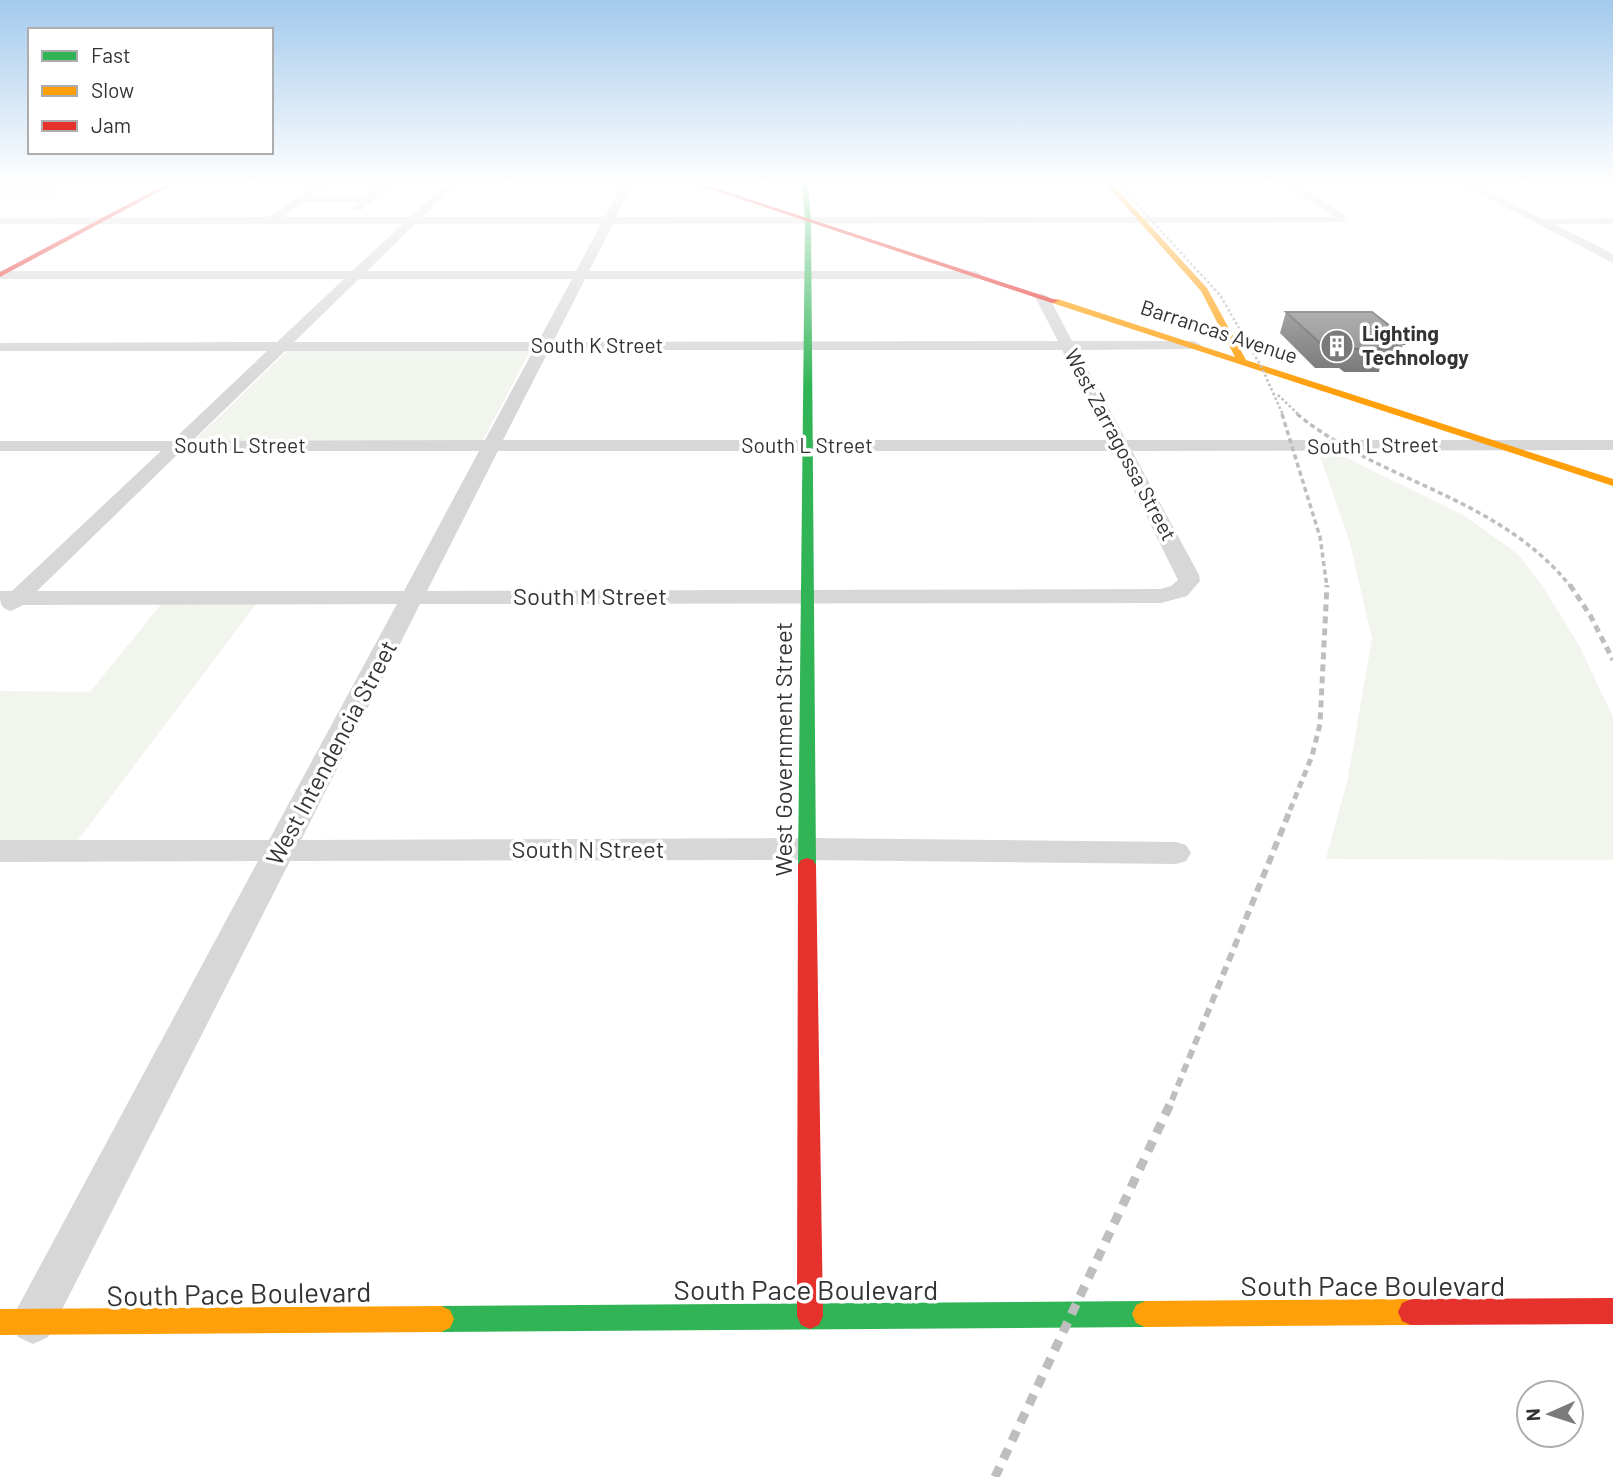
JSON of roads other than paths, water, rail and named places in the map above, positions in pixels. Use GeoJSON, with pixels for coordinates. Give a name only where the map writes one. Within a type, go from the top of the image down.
{"type":"FeatureCollection","features":[{"type":"Feature","properties":{"kind":"main road"},"geometry":{"type":"LineString","coordinates":[[0,275],[45,251]]}},
{"type":"Feature","properties":{"kind":"main road","name":"West Government Street"},"geometry":{"type":"LineString","coordinates":[[807,251],[810,1316]]}},
{"type":"Feature","properties":{"kind":"main road","name":"Barrancas Avenue"},"geometry":{"type":"LineString","coordinates":[[901,251],[1613,483]]}},
{"type":"Feature","properties":{"kind":"main road"},"geometry":{"type":"LineString","coordinates":[[1169,251],[1204,290],[1242,361]]}},
{"type":"Feature","properties":{"kind":"main road","name":"South Pace Boulevard"},"geometry":{"type":"LineString","coordinates":[[0,1322],[1613,1311]]}},
{"type":"Feature","properties":{"kind":"street"},"geometry":{"type":"LineString","coordinates":[[0,614],[9,598],[177,446],[380,251]]}},
{"type":"Feature","properties":{"kind":"street","name":"West Intendencia Street"},"geometry":{"type":"LineString","coordinates":[[33,1322],[593,251]]}},
{"type":"Feature","properties":{"kind":"street"},"geometry":{"type":"LineString","coordinates":[[0,275],[976,275]]}},
{"type":"Feature","properties":{"kind":"street","name":"West Zarragossa Street"},"geometry":{"type":"LineString","coordinates":[[1042,297],[1188,575],[1189,581],[1179,591]]}},
{"type":"Feature","properties":{"kind":"street","name":"South K Street"},"geometry":{"type":"LineString","coordinates":[[0,347],[1194,345]]}},
{"type":"Feature","properties":{"kind":"street","name":"South L Street"},"geometry":{"type":"LineString","coordinates":[[0,446],[1613,445]]}},
{"type":"Feature","properties":{"kind":"street","name":"South M Street"},"geometry":{"type":"LineString","coordinates":[[9,598],[1161,596],[1179,591]]}},
{"type":"Feature","properties":{"kind":"street","name":"South N Street"},"geometry":{"type":"LineString","coordinates":[[0,851],[807,849],[1176,853]]}},
{"type":"Feature","properties":{"kind":"railway"},"geometry":{"type":"LineString","coordinates":[[1179,251],[1220,295],[1262,368],[1283,415]]}},
{"type":"Feature","properties":{"kind":"railway"},"geometry":{"type":"LineString","coordinates":[[1278,395],[1299,415]]}},
{"type":"Feature","properties":{"kind":"railway"},"geometry":{"type":"LineString","coordinates":[[1282,414],[1320,537],[1327,586]]}},
{"type":"Feature","properties":{"kind":"railway"},"geometry":{"type":"LineString","coordinates":[[1297,414],[1330,438],[1475,510],[1510,531],[1542,556],[1571,587]]}},
{"type":"Feature","properties":{"kind":"railway"},"geometry":{"type":"LineString","coordinates":[[1570,585],[1590,615],[1613,660]]}},
{"type":"Feature","properties":{"kind":"railway"},"geometry":{"type":"LineString","coordinates":[[1290,810],[1312,756],[1320,724],[1327,586]]}},
{"type":"Feature","properties":{"kind":"railway"},"geometry":{"type":"LineString","coordinates":[[1172,1100],[1291,808]]}},
{"type":"Feature","properties":{"kind":"railway"},"geometry":{"type":"LineString","coordinates":[[995,1477],[1173,1098]]}},
{"type":"Feature","properties":{"kind":"place","name":"Lighting Technology"},"geometry":{"type":"Point","coordinates":[1337,346]}}]}
